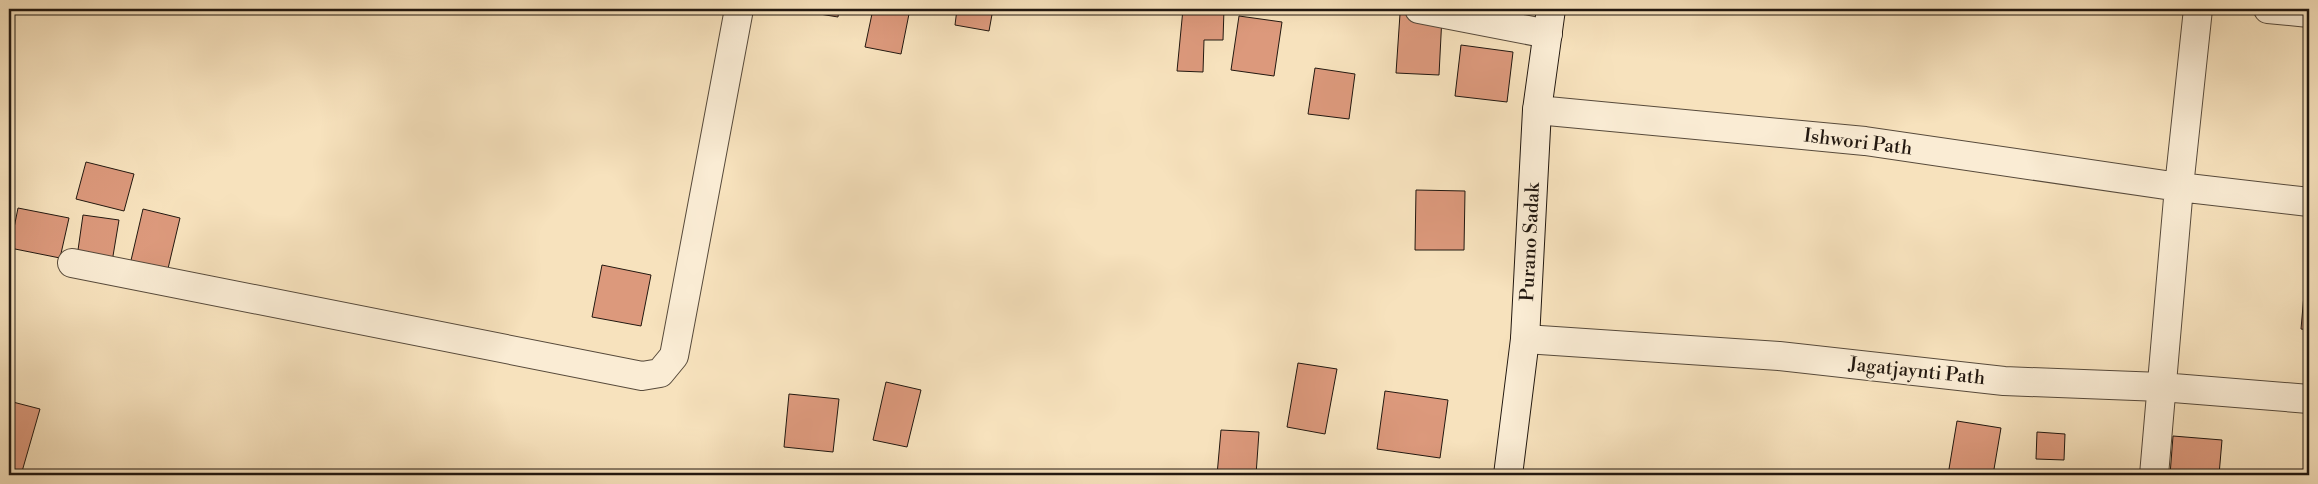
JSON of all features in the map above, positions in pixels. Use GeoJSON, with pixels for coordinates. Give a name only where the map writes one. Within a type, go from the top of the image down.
{"type":"FeatureCollection","features":[{"type":"Feature","properties":{"kind":"street"},"geometry":{"type":"LineString","coordinates":[[72,263],[642,376],[660,373],[674,356],[739,9]]}},
{"type":"Feature","properties":{"kind":"street"},"geometry":{"type":"LineString","coordinates":[[1419,9],[1549,21]]}},
{"type":"Feature","properties":{"kind":"street"},"geometry":{"type":"LineString","coordinates":[[2154,475],[2179,187],[2198,9]]}},
{"type":"Feature","properties":{"kind":"street"},"geometry":{"type":"LineString","coordinates":[[2268,9],[2309,13]]}},
{"type":"Feature","properties":{"kind":"street","name":"Purano Sadak"},"geometry":{"type":"LineString","coordinates":[[1508,475],[1524,339],[1536,110],[1549,21]]}},
{"type":"Feature","properties":{"kind":"street","name":"Ishwori Path"},"geometry":{"type":"LineString","coordinates":[[1536,110],[1865,141],[2179,187],[2309,202]]}},
{"type":"Feature","properties":{"kind":"street","name":"Jagatjaynti Path"},"geometry":{"type":"LineString","coordinates":[[1524,339],[1779,356],[2004,381],[2161,387],[2309,399]]}},
{"type":"Feature","properties":{"kind":"building"},"geometry":{"type":"Polygon","coordinates":[[[789,9],[839,9],[838,17],[789,9]]]}},
{"type":"Feature","properties":{"kind":"building"},"geometry":{"type":"Polygon","coordinates":[[[873,9],[910,9],[901,54],[865,47],[873,9]]]}},
{"type":"Feature","properties":{"kind":"building"},"geometry":{"type":"Polygon","coordinates":[[[957,9],[993,9],[989,31],[955,25],[957,9]]]}},
{"type":"Feature","properties":{"kind":"building"},"geometry":{"type":"Polygon","coordinates":[[[1183,9],[1224,9],[1223,40],[1204,40],[1203,72],[1177,71],[1183,9]]]}},
{"type":"Feature","properties":{"kind":"building"},"geometry":{"type":"Polygon","coordinates":[[[1400,14],[1442,16],[1439,75],[1396,73],[1400,14]]]}},
{"type":"Feature","properties":{"kind":"building"},"geometry":{"type":"Polygon","coordinates":[[[1239,16],[1282,22],[1274,76],[1231,70],[1239,16]]]}},
{"type":"Feature","properties":{"kind":"building"},"geometry":{"type":"Polygon","coordinates":[[[1461,45],[1513,52],[1507,102],[1455,96],[1461,45]]]}},
{"type":"Feature","properties":{"kind":"building"},"geometry":{"type":"Polygon","coordinates":[[[1315,68],[1355,74],[1349,119],[1308,114],[1315,68]]]}},
{"type":"Feature","properties":{"kind":"building"},"geometry":{"type":"Polygon","coordinates":[[[86,162],[134,174],[124,211],[76,199],[86,162]]]}},
{"type":"Feature","properties":{"kind":"building"},"geometry":{"type":"Polygon","coordinates":[[[1416,190],[1465,191],[1464,250],[1415,250],[1416,190]]]}},
{"type":"Feature","properties":{"kind":"building"},"geometry":{"type":"Polygon","coordinates":[[[18,208],[69,218],[60,258],[10,248],[18,208]]]}},
{"type":"Feature","properties":{"kind":"building"},"geometry":{"type":"Polygon","coordinates":[[[143,209],[180,218],[166,277],[129,269],[143,209]]]}},
{"type":"Feature","properties":{"kind":"building"},"geometry":{"type":"Polygon","coordinates":[[[83,215],[119,220],[112,262],[77,257],[83,215]]]}},
{"type":"Feature","properties":{"kind":"building"},"geometry":{"type":"Polygon","coordinates":[[[2307,260],[2309,260],[2309,330],[2301,329],[2307,260]]]}},
{"type":"Feature","properties":{"kind":"building"},"geometry":{"type":"Polygon","coordinates":[[[602,265],[651,275],[641,326],[592,317],[602,265]]]}},
{"type":"Feature","properties":{"kind":"building"},"geometry":{"type":"Polygon","coordinates":[[[1298,363],[1337,369],[1325,434],[1287,427],[1298,363]]]}},
{"type":"Feature","properties":{"kind":"building"},"geometry":{"type":"Polygon","coordinates":[[[886,382],[921,390],[907,447],[873,440],[886,382]]]}},
{"type":"Feature","properties":{"kind":"building"},"geometry":{"type":"Polygon","coordinates":[[[1385,391],[1448,400],[1440,458],[1377,449],[1385,391]]]}},
{"type":"Feature","properties":{"kind":"building"},"geometry":{"type":"Polygon","coordinates":[[[789,394],[839,399],[833,452],[784,447],[789,394]]]}},
{"type":"Feature","properties":{"kind":"building"},"geometry":{"type":"Polygon","coordinates":[[[9,401],[40,409],[21,475],[9,473],[9,401]]]}},
{"type":"Feature","properties":{"kind":"building"},"geometry":{"type":"Polygon","coordinates":[[[1957,421],[2001,428],[1993,475],[1948,475],[1957,421]]]}},
{"type":"Feature","properties":{"kind":"building"},"geometry":{"type":"Polygon","coordinates":[[[1221,430],[1259,432],[1256,475],[1217,475],[1221,430]]]}},
{"type":"Feature","properties":{"kind":"building"},"geometry":{"type":"Polygon","coordinates":[[[2037,432],[2065,434],[2064,460],[2036,459],[2037,432]]]}},
{"type":"Feature","properties":{"kind":"building"},"geometry":{"type":"Polygon","coordinates":[[[2173,436],[2222,440],[2219,475],[2170,475],[2173,436]]]}}]}
